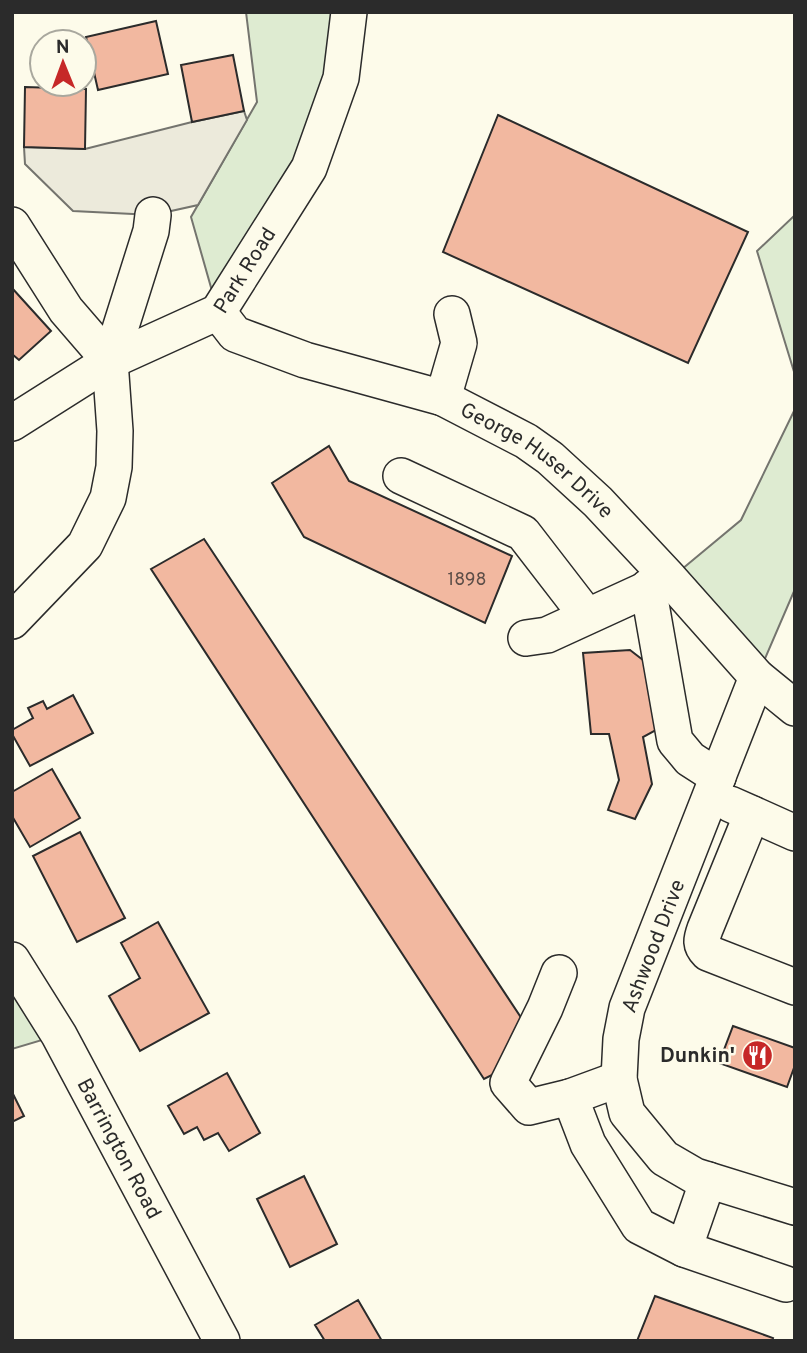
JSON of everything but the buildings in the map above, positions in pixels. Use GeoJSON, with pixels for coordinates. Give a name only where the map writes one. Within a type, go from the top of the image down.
{"type":"FeatureCollection","features":[{"type":"Feature","properties":{"kind":"street","name":"Park Road"},"geometry":{"type":"LineString","coordinates":[[12,423],[110,361],[218,312],[309,168],[341,78],[349,12]]}},
{"type":"Feature","properties":{"kind":"street"},"geometry":{"type":"LineString","coordinates":[[12,621],[85,545],[108,498],[114,467],[115,431],[110,361],[151,231],[153,215]]}},
{"type":"Feature","properties":{"kind":"street"},"geometry":{"type":"LineString","coordinates":[[12,225],[66,310],[110,361]]}},
{"type":"Feature","properties":{"kind":"street","name":"George Huser Drive"},"geometry":{"type":"LineString","coordinates":[[218,312],[235,334],[305,360],[443,398],[526,441],[550,458],[598,502],[659,583],[757,677],[795,708]]}},
{"type":"Feature","properties":{"kind":"street"},"geometry":{"type":"LineString","coordinates":[[443,398],[459,343],[452,314]]}},
{"type":"Feature","properties":{"kind":"street"},"geometry":{"type":"LineString","coordinates":[[401,476],[523,533],[587,616]]}},
{"type":"Feature","properties":{"kind":"street"},"geometry":{"type":"LineString","coordinates":[[526,638],[547,635],[659,583],[675,741],[715,786],[752,814],[795,833]]}},
{"type":"Feature","properties":{"kind":"street","name":"Ashwood Drive"},"geometry":{"type":"LineString","coordinates":[[757,677],[627,1008],[621,1039],[619,1079],[627,1113],[664,1158],[695,1176],[795,1207]]}},
{"type":"Feature","properties":{"kind":"street"},"geometry":{"type":"LineString","coordinates":[[752,814],[701,940],[708,953],[795,987]]}},
{"type":"Feature","properties":{"kind":"street","name":"Barrington Road"},"geometry":{"type":"LineString","coordinates":[[12,960],[59,1035],[222,1341]]}},
{"type":"Feature","properties":{"kind":"street"},"geometry":{"type":"LineString","coordinates":[[559,973],[524,1045],[528,1107],[570,1097],[619,1079]]}},
{"type":"Feature","properties":{"kind":"street"},"geometry":{"type":"LineString","coordinates":[[570,1097],[588,1144],[639,1226],[684,1249],[786,1284]]}},
{"type":"Feature","properties":{"kind":"street"},"geometry":{"type":"LineString","coordinates":[[684,1249],[708,1180]]}},
{"type":"Feature","properties":{"kind":"green space"},"geometry":{"type":"Polygon","coordinates":[[[246,12],[349,12],[341,78],[218,312],[191,217],[257,102],[246,12]]]}},
{"type":"Feature","properties":{"kind":"green space"},"geometry":{"type":"Polygon","coordinates":[[[795,215],[795,375],[757,251],[795,215]]]}},
{"type":"Feature","properties":{"kind":"green space"},"geometry":{"type":"Polygon","coordinates":[[[795,409],[795,589],[757,677],[670,579],[741,520],[795,409]]]}},
{"type":"Feature","properties":{"kind":"green space"},"geometry":{"type":"Polygon","coordinates":[[[12,960],[59,1035],[12,1049],[12,960]]]}},
{"type":"Feature","properties":{"kind":"shaded area"},"geometry":{"type":"Polygon","coordinates":[[[244,111],[247,120],[198,205],[153,215],[73,211],[25,164],[24,147],[85,149],[244,111]]]}},
{"type":"Feature","properties":{"kind":"place","name":"Dunkin'"},"geometry":{"type":"Point","coordinates":[758,1055]}}]}
